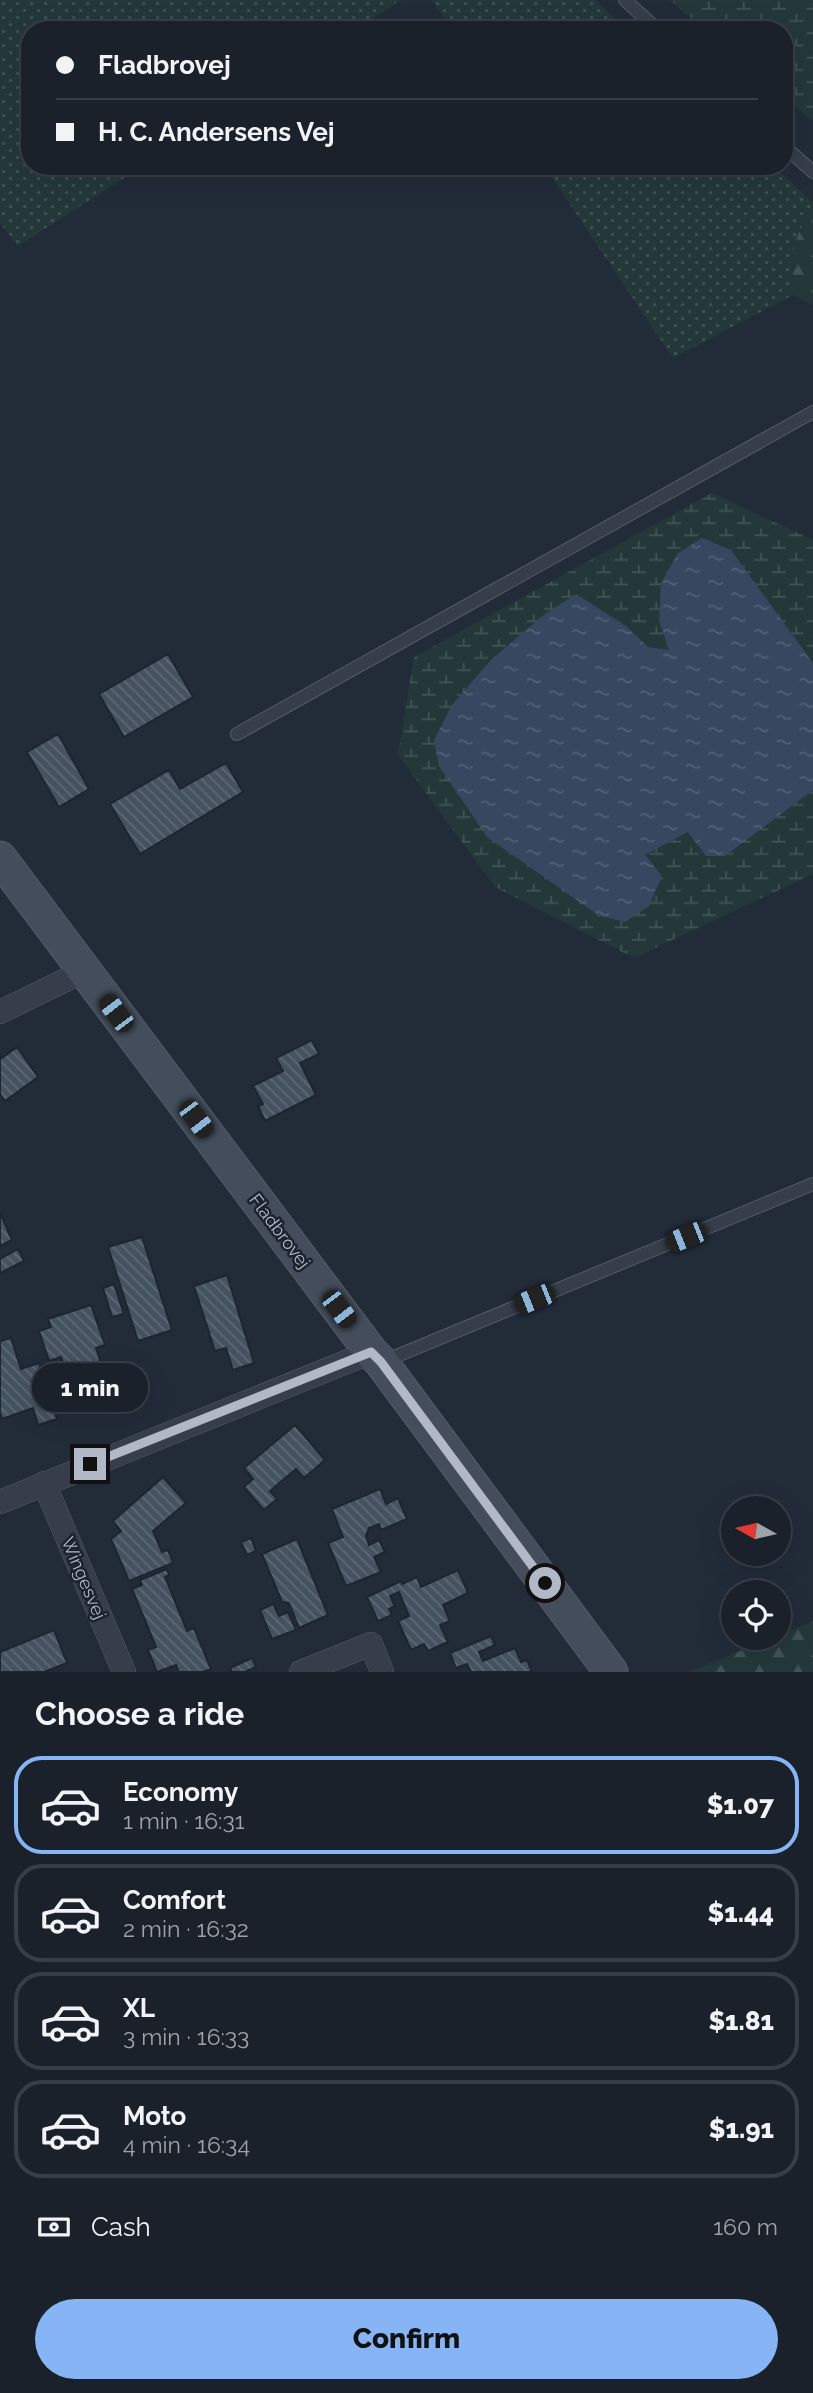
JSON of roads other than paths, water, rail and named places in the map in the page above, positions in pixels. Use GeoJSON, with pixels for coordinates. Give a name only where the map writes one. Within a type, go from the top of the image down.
{"type":"FeatureCollection","features":[{"type":"Feature","properties":{"kind":"main road","name":"Fladbrovej"},"geometry":{"type":"LineString","coordinates":[[0,858],[611,1672]]}},
{"type":"Feature","properties":{"kind":"street"},"geometry":{"type":"LineString","coordinates":[[0,1012],[84,971]]}},
{"type":"Feature","properties":{"kind":"street"},"geometry":{"type":"LineString","coordinates":[[0,1502],[376,1357]]}},
{"type":"Feature","properties":{"kind":"street","name":"Wingesvej"},"geometry":{"type":"LineString","coordinates":[[44,1483],[124,1672]]}},
{"type":"Feature","properties":{"kind":"street"},"geometry":{"type":"LineString","coordinates":[[301,1672],[332,1666],[371,1644],[382,1672]]}},
{"type":"Feature","properties":{"kind":"lane"},"geometry":{"type":"LineString","coordinates":[[625,0],[648,21]]}},
{"type":"Feature","properties":{"kind":"lane"},"geometry":{"type":"LineString","coordinates":[[793,153],[813,172]]}},
{"type":"Feature","properties":{"kind":"lane"},"geometry":{"type":"LineString","coordinates":[[237,734],[813,412]]}},
{"type":"Feature","properties":{"kind":"lane"},"geometry":{"type":"LineString","coordinates":[[376,1357],[813,1184]]}},
{"type":"Feature","properties":{"kind":"water"},"geometry":{"type":"Polygon","coordinates":[[[702,538],[731,550],[813,663],[813,790],[725,856],[706,856],[688,832],[645,855],[662,876],[649,906],[625,922],[598,915],[487,837],[439,766],[434,740],[452,705],[490,661],[541,617],[576,594],[626,626],[648,647],[669,650],[659,621],[661,583],[678,553],[702,538]]]}}]}
